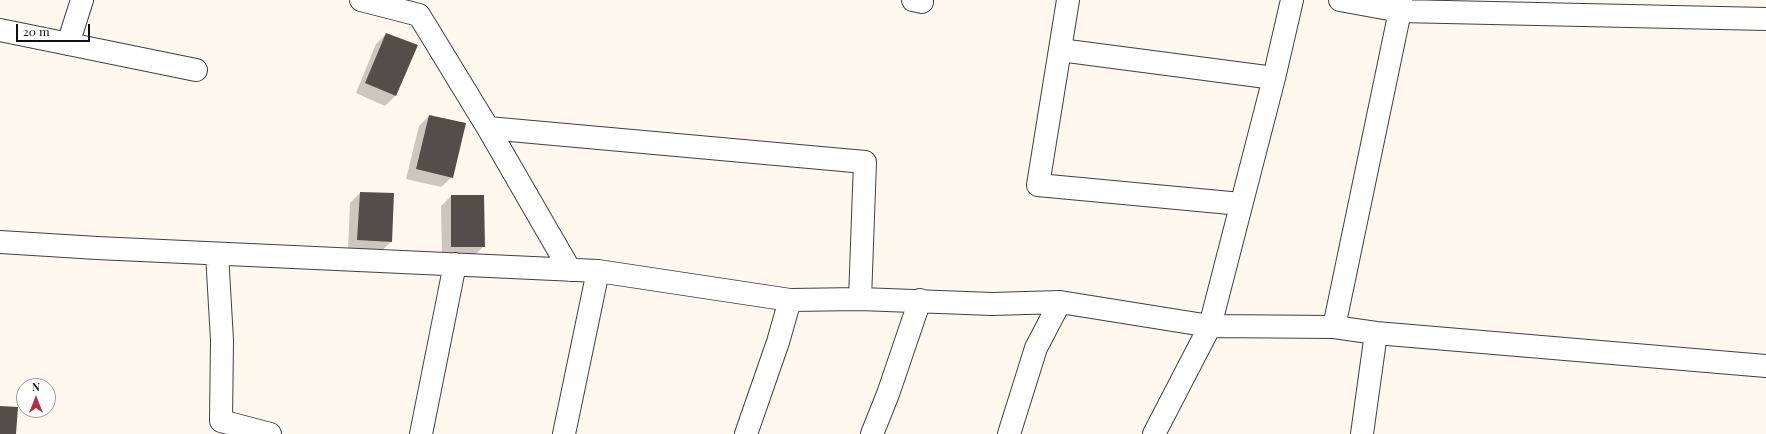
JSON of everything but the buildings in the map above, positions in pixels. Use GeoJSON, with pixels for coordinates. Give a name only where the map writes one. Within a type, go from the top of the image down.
{"type":"FeatureCollection","features":[{"type":"Feature","properties":{"kind":"street"},"geometry":{"type":"LineString","coordinates":[[68,44],[82,0]]}},
{"type":"Feature","properties":{"kind":"street"},"geometry":{"type":"LineString","coordinates":[[361,0],[419,15],[488,128],[570,270]]}},
{"type":"Feature","properties":{"kind":"street"},"geometry":{"type":"LineString","coordinates":[[912,0],[922,2],[922,0]]}},
{"type":"Feature","properties":{"kind":"street"},"geometry":{"type":"LineString","coordinates":[[1068,0],[1038,186],[1241,204]]}},
{"type":"Feature","properties":{"kind":"street"},"geometry":{"type":"LineString","coordinates":[[1154,434],[1210,326],[1274,78],[1292,0]]}},
{"type":"Feature","properties":{"kind":"street"},"geometry":{"type":"LineString","coordinates":[[1340,0],[1400,6],[1766,19]]}},
{"type":"Feature","properties":{"kind":"street"},"geometry":{"type":"LineString","coordinates":[[1334,328],[1400,6]]}},
{"type":"Feature","properties":{"kind":"street"},"geometry":{"type":"LineString","coordinates":[[0,30],[196,70]]}},
{"type":"Feature","properties":{"kind":"street"},"geometry":{"type":"LineString","coordinates":[[1060,50],[1274,78]]}},
{"type":"Feature","properties":{"kind":"street"},"geometry":{"type":"LineString","coordinates":[[488,128],[865,162],[860,299]]}},
{"type":"Feature","properties":{"kind":"street"},"geometry":{"type":"LineString","coordinates":[[0,242],[216,254],[598,271],[790,300],[920,300],[992,304],[1060,302],[1210,326],[1334,328],[1376,333],[1766,366]]}},
{"type":"Feature","properties":{"kind":"street"},"geometry":{"type":"LineString","coordinates":[[216,254],[222,340],[221,421],[270,434]]}},
{"type":"Feature","properties":{"kind":"street"},"geometry":{"type":"LineString","coordinates":[[421,434],[455,264]]}},
{"type":"Feature","properties":{"kind":"street"},"geometry":{"type":"LineString","coordinates":[[564,434],[598,271]]}},
{"type":"Feature","properties":{"kind":"street"},"geometry":{"type":"LineString","coordinates":[[746,434],[778,342],[790,300]]}},
{"type":"Feature","properties":{"kind":"street"},"geometry":{"type":"LineString","coordinates":[[872,434],[888,394],[920,300]]}},
{"type":"Feature","properties":{"kind":"street"},"geometry":{"type":"LineString","coordinates":[[1009,434],[1036,348],[1060,302]]}},
{"type":"Feature","properties":{"kind":"street"},"geometry":{"type":"LineString","coordinates":[[1362,434],[1376,333]]}}]}
